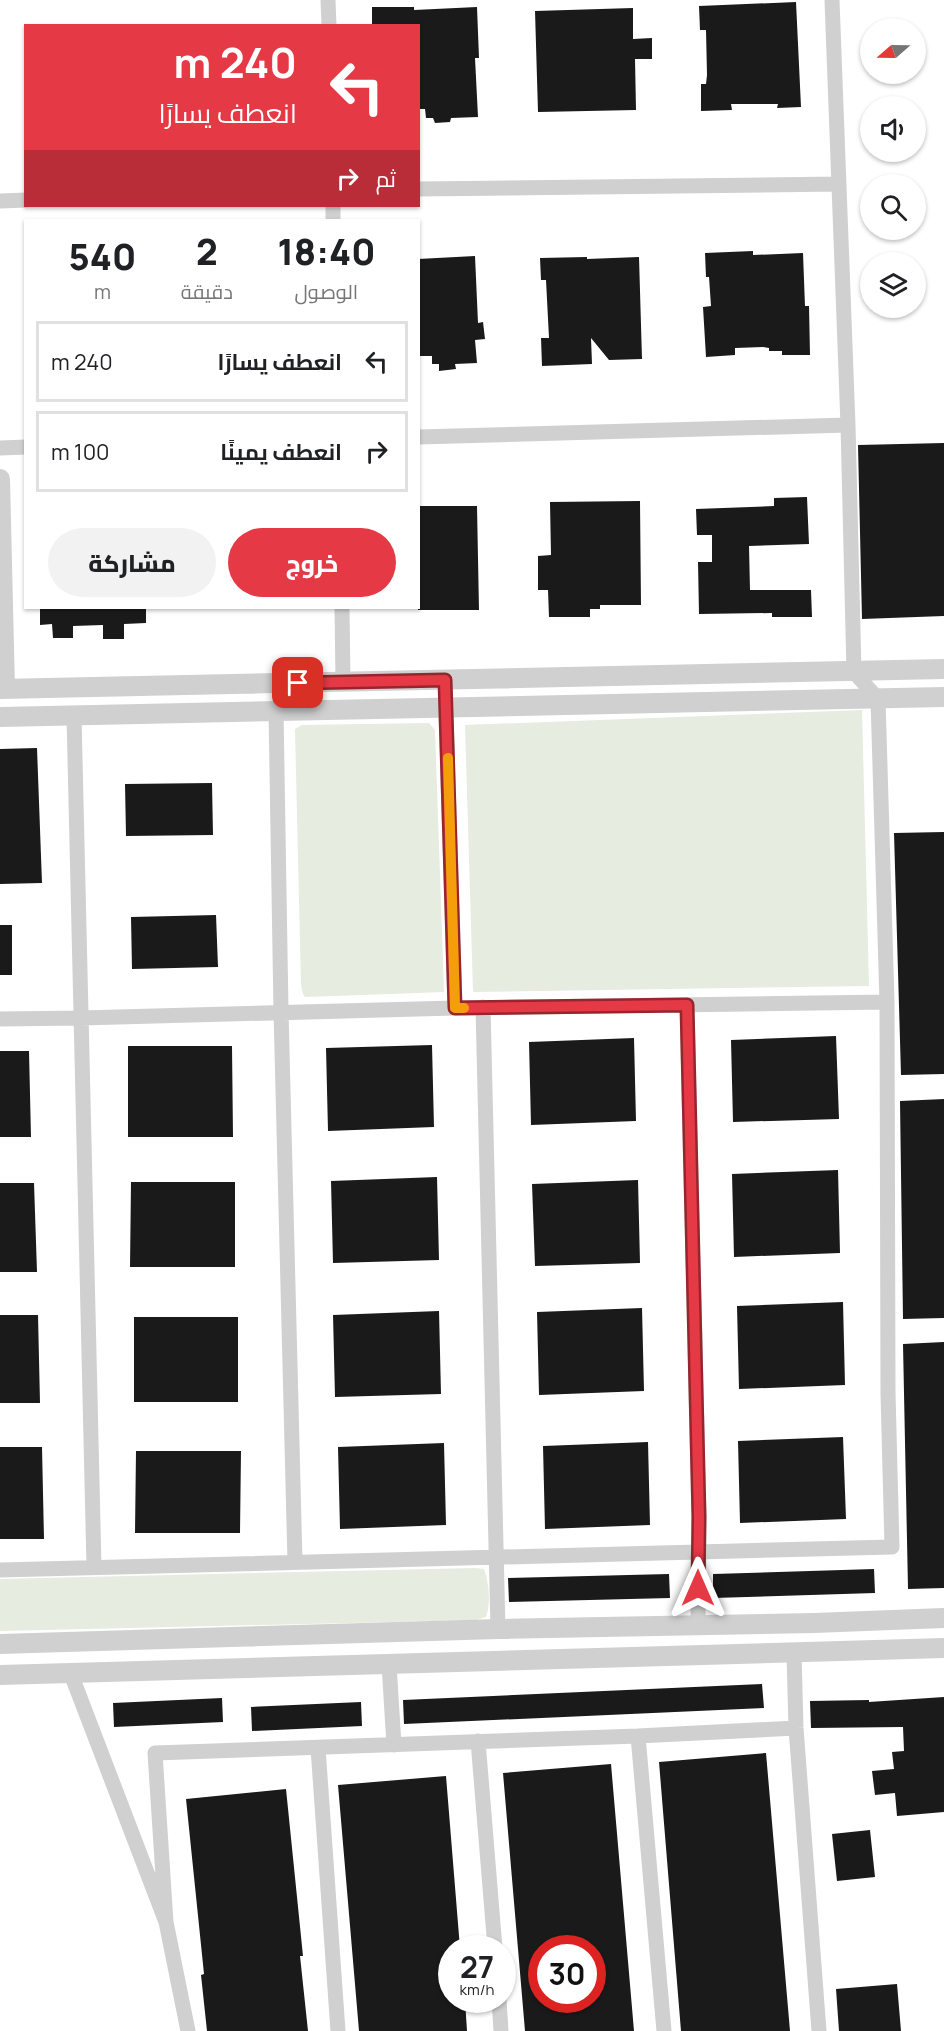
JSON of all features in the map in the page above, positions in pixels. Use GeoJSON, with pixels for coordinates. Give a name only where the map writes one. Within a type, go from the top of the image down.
{"type":"FeatureCollection","features":[{"type":"Feature","properties":{"kind":"street"},"geometry":{"type":"LineString","coordinates":[[328,0],[329,24]]}},
{"type":"Feature","properties":{"kind":"street"},"geometry":{"type":"LineString","coordinates":[[0,1570],[891,1547],[888,1393],[887,1002],[878,699],[854,672],[848,425],[832,0]]}},
{"type":"Feature","properties":{"kind":"street"},"geometry":{"type":"LineString","coordinates":[[420,189],[839,184]]}},
{"type":"Feature","properties":{"kind":"street"},"geometry":{"type":"LineString","coordinates":[[0,201],[24,200]]}},
{"type":"Feature","properties":{"kind":"street"},"geometry":{"type":"LineString","coordinates":[[420,437],[848,425]]}},
{"type":"Feature","properties":{"kind":"street"},"geometry":{"type":"LineString","coordinates":[[0,448],[24,447]]}},
{"type":"Feature","properties":{"kind":"street"},"geometry":{"type":"LineString","coordinates":[[0,479],[2,689],[944,669]]}},
{"type":"Feature","properties":{"kind":"street"},"geometry":{"type":"LineString","coordinates":[[342,609],[344,682]]}},
{"type":"Feature","properties":{"kind":"street"},"geometry":{"type":"LineString","coordinates":[[445,680],[455,1008]]}},
{"type":"Feature","properties":{"kind":"street"},"geometry":{"type":"LineString","coordinates":[[0,717],[944,697]]}},
{"type":"Feature","properties":{"kind":"street"},"geometry":{"type":"LineString","coordinates":[[276,711],[295,1562]]}},
{"type":"Feature","properties":{"kind":"street"},"geometry":{"type":"LineString","coordinates":[[74,716],[94,1567]]}},
{"type":"Feature","properties":{"kind":"street"},"geometry":{"type":"LineString","coordinates":[[0,1019],[483,1007],[887,1002]]}},
{"type":"Feature","properties":{"kind":"street"},"geometry":{"type":"LineString","coordinates":[[687,1005],[698,1624]]}},
{"type":"Feature","properties":{"kind":"street"},"geometry":{"type":"LineString","coordinates":[[483,1007],[498,1629]]}},
{"type":"Feature","properties":{"kind":"street"},"geometry":{"type":"LineString","coordinates":[[0,1644],[934,1619],[928,1639],[935,1648]]}},
{"type":"Feature","properties":{"kind":"street"},"geometry":{"type":"LineString","coordinates":[[603,1628],[605,1659]]}},
{"type":"Feature","properties":{"kind":"street"},"geometry":{"type":"LineString","coordinates":[[0,1675],[794,1654],[935,1648]]}},
{"type":"Feature","properties":{"kind":"street"},"geometry":{"type":"LineString","coordinates":[[794,1654],[796,1728],[819,2031]]}},
{"type":"Feature","properties":{"kind":"street"},"geometry":{"type":"LineString","coordinates":[[389,1664],[394,1745]]}},
{"type":"Feature","properties":{"kind":"street"},"geometry":{"type":"LineString","coordinates":[[71,1674],[166,1922]]}},
{"type":"Feature","properties":{"kind":"street"},"geometry":{"type":"LineString","coordinates":[[188,2031],[166,1922],[155,1753],[638,1736],[796,1728]]}},
{"type":"Feature","properties":{"kind":"street"},"geometry":{"type":"LineString","coordinates":[[638,1736],[664,2031]]}},
{"type":"Feature","properties":{"kind":"street"},"geometry":{"type":"LineString","coordinates":[[478,1742],[494,1935]]}},
{"type":"Feature","properties":{"kind":"street"},"geometry":{"type":"LineString","coordinates":[[318,1748],[338,2031]]}},
{"type":"Feature","properties":{"kind":"street"},"geometry":{"type":"LineString","coordinates":[[500,2013],[501,2031]]}},
{"type":"Feature","properties":{"kind":"shaded area"},"geometry":{"type":"Polygon","coordinates":[[[862,710],[869,986],[473,992],[465,725],[862,710]]]}},
{"type":"Feature","properties":{"kind":"shaded area"},"geometry":{"type":"Polygon","coordinates":[[[429,723],[435,730],[444,992],[305,997],[301,985],[295,729],[302,725],[429,723]]]}},
{"type":"Feature","properties":{"kind":"shaded area"},"geometry":{"type":"Polygon","coordinates":[[[484,1569],[489,1599],[486,1617],[476,1620],[0,1631],[0,1579],[484,1569]]]}},
{"type":"Feature","properties":{"kind":"building"},"geometry":{"type":"Polygon","coordinates":[[[796,2],[801,107],[777,108],[778,104],[731,104],[732,110],[701,111],[701,84],[706,84],[707,75],[706,30],[700,30],[699,6],[796,2]]]}},
{"type":"Feature","properties":{"kind":"building"},"geometry":{"type":"Polygon","coordinates":[[[372,7],[414,7],[414,10],[477,7],[479,58],[475,58],[478,117],[451,118],[450,122],[435,123],[433,118],[426,118],[425,109],[420,109],[420,24],[372,24],[372,7]]]}},
{"type":"Feature","properties":{"kind":"building"},"geometry":{"type":"Polygon","coordinates":[[[633,8],[633,39],[652,38],[652,59],[635,59],[636,110],[538,112],[535,11],[633,8]]]}},
{"type":"Feature","properties":{"kind":"building"},"geometry":{"type":"Polygon","coordinates":[[[753,251],[753,255],[803,253],[805,306],[809,306],[810,355],[782,355],[782,351],[769,351],[769,348],[763,347],[735,348],[735,355],[706,357],[703,307],[711,306],[705,253],[753,251]]]}},
{"type":"Feature","properties":{"kind":"building"},"geometry":{"type":"Polygon","coordinates":[[[475,256],[478,323],[483,322],[485,339],[475,340],[477,363],[455,364],[456,369],[439,371],[439,364],[432,364],[432,356],[420,356],[420,259],[475,256]]]}},
{"type":"Feature","properties":{"kind":"building"},"geometry":{"type":"Polygon","coordinates":[[[587,257],[587,259],[639,257],[642,359],[609,360],[591,338],[592,364],[542,366],[541,338],[549,338],[546,280],[541,280],[540,258],[587,257]]]}},
{"type":"Feature","properties":{"kind":"building"},"geometry":{"type":"Polygon","coordinates":[[[944,443],[944,616],[862,619],[858,445],[944,443]]]}},
{"type":"Feature","properties":{"kind":"building"},"geometry":{"type":"Polygon","coordinates":[[[807,497],[809,544],[749,546],[750,590],[811,590],[812,617],[772,617],[772,613],[699,614],[698,562],[712,562],[712,535],[697,535],[696,509],[774,506],[774,498],[807,497]]]}},
{"type":"Feature","properties":{"kind":"building"},"geometry":{"type":"Polygon","coordinates":[[[640,501],[641,605],[600,605],[600,609],[590,609],[590,617],[549,617],[548,590],[538,590],[538,556],[551,555],[550,502],[640,501]]]}},
{"type":"Feature","properties":{"kind":"building"},"geometry":{"type":"Polygon","coordinates":[[[420,506],[477,506],[479,610],[418,610],[420,609],[420,506]]]}},
{"type":"Feature","properties":{"kind":"building"},"geometry":{"type":"Polygon","coordinates":[[[40,609],[146,609],[146,623],[124,624],[124,639],[103,639],[103,625],[73,626],[73,638],[53,638],[52,624],[40,625],[40,609]]]}},
{"type":"Feature","properties":{"kind":"building"},"geometry":{"type":"Polygon","coordinates":[[[37,748],[42,883],[0,884],[0,749],[37,748]]]}},
{"type":"Feature","properties":{"kind":"building"},"geometry":{"type":"Polygon","coordinates":[[[212,783],[213,835],[126,836],[125,784],[212,783]]]}},
{"type":"Feature","properties":{"kind":"building"},"geometry":{"type":"Polygon","coordinates":[[[944,832],[944,1074],[901,1075],[894,833],[944,832]]]}},
{"type":"Feature","properties":{"kind":"building"},"geometry":{"type":"Polygon","coordinates":[[[216,915],[218,967],[132,969],[131,917],[216,915]]]}},
{"type":"Feature","properties":{"kind":"building"},"geometry":{"type":"Polygon","coordinates":[[[0,925],[12,925],[12,975],[0,975],[0,925]]]}},
{"type":"Feature","properties":{"kind":"building"},"geometry":{"type":"Polygon","coordinates":[[[836,1036],[839,1119],[733,1122],[731,1040],[836,1036]]]}},
{"type":"Feature","properties":{"kind":"building"},"geometry":{"type":"Polygon","coordinates":[[[634,1038],[636,1121],[531,1125],[529,1042],[634,1038]]]}},
{"type":"Feature","properties":{"kind":"building"},"geometry":{"type":"Polygon","coordinates":[[[432,1045],[434,1127],[328,1131],[326,1048],[432,1045]]]}},
{"type":"Feature","properties":{"kind":"building"},"geometry":{"type":"Polygon","coordinates":[[[128,1046],[232,1046],[233,1137],[128,1137],[128,1046]]]}},
{"type":"Feature","properties":{"kind":"building"},"geometry":{"type":"Polygon","coordinates":[[[0,1051],[29,1051],[31,1137],[0,1137],[0,1051]]]}},
{"type":"Feature","properties":{"kind":"building"},"geometry":{"type":"Polygon","coordinates":[[[944,1099],[944,1318],[903,1319],[900,1101],[944,1099]]]}},
{"type":"Feature","properties":{"kind":"building"},"geometry":{"type":"Polygon","coordinates":[[[838,1170],[840,1253],[734,1257],[732,1174],[838,1170]]]}},
{"type":"Feature","properties":{"kind":"building"},"geometry":{"type":"Polygon","coordinates":[[[437,1177],[439,1260],[333,1263],[331,1181],[437,1177]]]}},
{"type":"Feature","properties":{"kind":"building"},"geometry":{"type":"Polygon","coordinates":[[[638,1180],[640,1263],[535,1266],[532,1184],[638,1180]]]}},
{"type":"Feature","properties":{"kind":"building"},"geometry":{"type":"Polygon","coordinates":[[[131,1182],[235,1182],[235,1267],[130,1267],[131,1182]]]}},
{"type":"Feature","properties":{"kind":"building"},"geometry":{"type":"Polygon","coordinates":[[[0,1183],[34,1183],[37,1272],[0,1272],[0,1183]]]}},
{"type":"Feature","properties":{"kind":"building"},"geometry":{"type":"Polygon","coordinates":[[[843,1302],[845,1385],[739,1389],[737,1306],[843,1302]]]}},
{"type":"Feature","properties":{"kind":"building"},"geometry":{"type":"Polygon","coordinates":[[[642,1308],[644,1391],[539,1395],[537,1312],[642,1308]]]}},
{"type":"Feature","properties":{"kind":"building"},"geometry":{"type":"Polygon","coordinates":[[[439,1311],[441,1394],[335,1397],[333,1315],[439,1311]]]}},
{"type":"Feature","properties":{"kind":"building"},"geometry":{"type":"Polygon","coordinates":[[[0,1315],[38,1315],[40,1403],[0,1403],[0,1315]]]}},
{"type":"Feature","properties":{"kind":"building"},"geometry":{"type":"Polygon","coordinates":[[[134,1317],[238,1317],[238,1402],[134,1402],[134,1317]]]}},
{"type":"Feature","properties":{"kind":"building"},"geometry":{"type":"Polygon","coordinates":[[[944,1342],[944,1588],[908,1589],[903,1344],[944,1342]]]}},
{"type":"Feature","properties":{"kind":"building"},"geometry":{"type":"Polygon","coordinates":[[[843,1437],[846,1519],[740,1523],[738,1441],[843,1437]]]}},
{"type":"Feature","properties":{"kind":"building"},"geometry":{"type":"Polygon","coordinates":[[[648,1442],[650,1525],[545,1529],[543,1446],[648,1442]]]}},
{"type":"Feature","properties":{"kind":"building"},"geometry":{"type":"Polygon","coordinates":[[[444,1443],[446,1525],[340,1529],[338,1447],[444,1443]]]}},
{"type":"Feature","properties":{"kind":"building"},"geometry":{"type":"Polygon","coordinates":[[[0,1447],[42,1447],[44,1539],[0,1539],[0,1447]]]}},
{"type":"Feature","properties":{"kind":"building"},"geometry":{"type":"Polygon","coordinates":[[[136,1451],[241,1451],[240,1533],[135,1533],[136,1451]]]}},
{"type":"Feature","properties":{"kind":"building"},"geometry":{"type":"Polygon","coordinates":[[[874,1569],[875,1593],[713,1598],[713,1574],[874,1569]]]}},
{"type":"Feature","properties":{"kind":"building"},"geometry":{"type":"Polygon","coordinates":[[[669,1574],[670,1598],[509,1602],[508,1578],[669,1574]]]}},
{"type":"Feature","properties":{"kind":"building"},"geometry":{"type":"Polygon","coordinates":[[[762,1684],[764,1708],[404,1724],[403,1700],[762,1684]]]}},
{"type":"Feature","properties":{"kind":"building"},"geometry":{"type":"Polygon","coordinates":[[[944,1697],[944,1812],[897,1816],[895,1793],[875,1795],[872,1771],[894,1769],[892,1752],[904,1751],[903,1727],[811,1728],[810,1701],[869,1700],[869,1702],[944,1697]]]}},
{"type":"Feature","properties":{"kind":"building"},"geometry":{"type":"Polygon","coordinates":[[[222,1698],[223,1722],[114,1727],[113,1703],[222,1698]]]}},
{"type":"Feature","properties":{"kind":"building"},"geometry":{"type":"Polygon","coordinates":[[[361,1702],[362,1726],[252,1731],[251,1707],[361,1702]]]}},
{"type":"Feature","properties":{"kind":"building"},"geometry":{"type":"Polygon","coordinates":[[[766,1753],[790,2031],[681,2031],[659,1762],[766,1753]]]}},
{"type":"Feature","properties":{"kind":"building"},"geometry":{"type":"Polygon","coordinates":[[[611,1764],[634,2031],[525,2031],[503,1773],[611,1764]]]}},
{"type":"Feature","properties":{"kind":"building"},"geometry":{"type":"Polygon","coordinates":[[[446,1776],[459,1935],[438,1935],[438,2013],[466,2013],[467,2031],[359,2031],[338,1785],[446,1776]]]}},
{"type":"Feature","properties":{"kind":"building"},"geometry":{"type":"Polygon","coordinates":[[[286,1789],[303,1956],[300,1956],[308,2031],[207,2031],[201,1975],[204,1974],[186,1799],[286,1789]]]}},
{"type":"Feature","properties":{"kind":"building"},"geometry":{"type":"Polygon","coordinates":[[[870,1830],[875,1877],[837,1881],[832,1834],[870,1830]]]}},
{"type":"Feature","properties":{"kind":"building"},"geometry":{"type":"Polygon","coordinates":[[[897,1984],[901,2031],[839,2031],[836,1989],[897,1984]]]}},
{"type":"Feature","properties":{"kind":"slow traffic"},"geometry":{"type":"LineString","coordinates":[[448,758],[455,1008],[464,1008]]}},
{"type":"Feature","properties":{"kind":"route"},"geometry":{"type":"LineString","coordinates":[[298,683],[445,680],[455,1008],[687,1005],[699,1517],[698,1588]]}}]}
